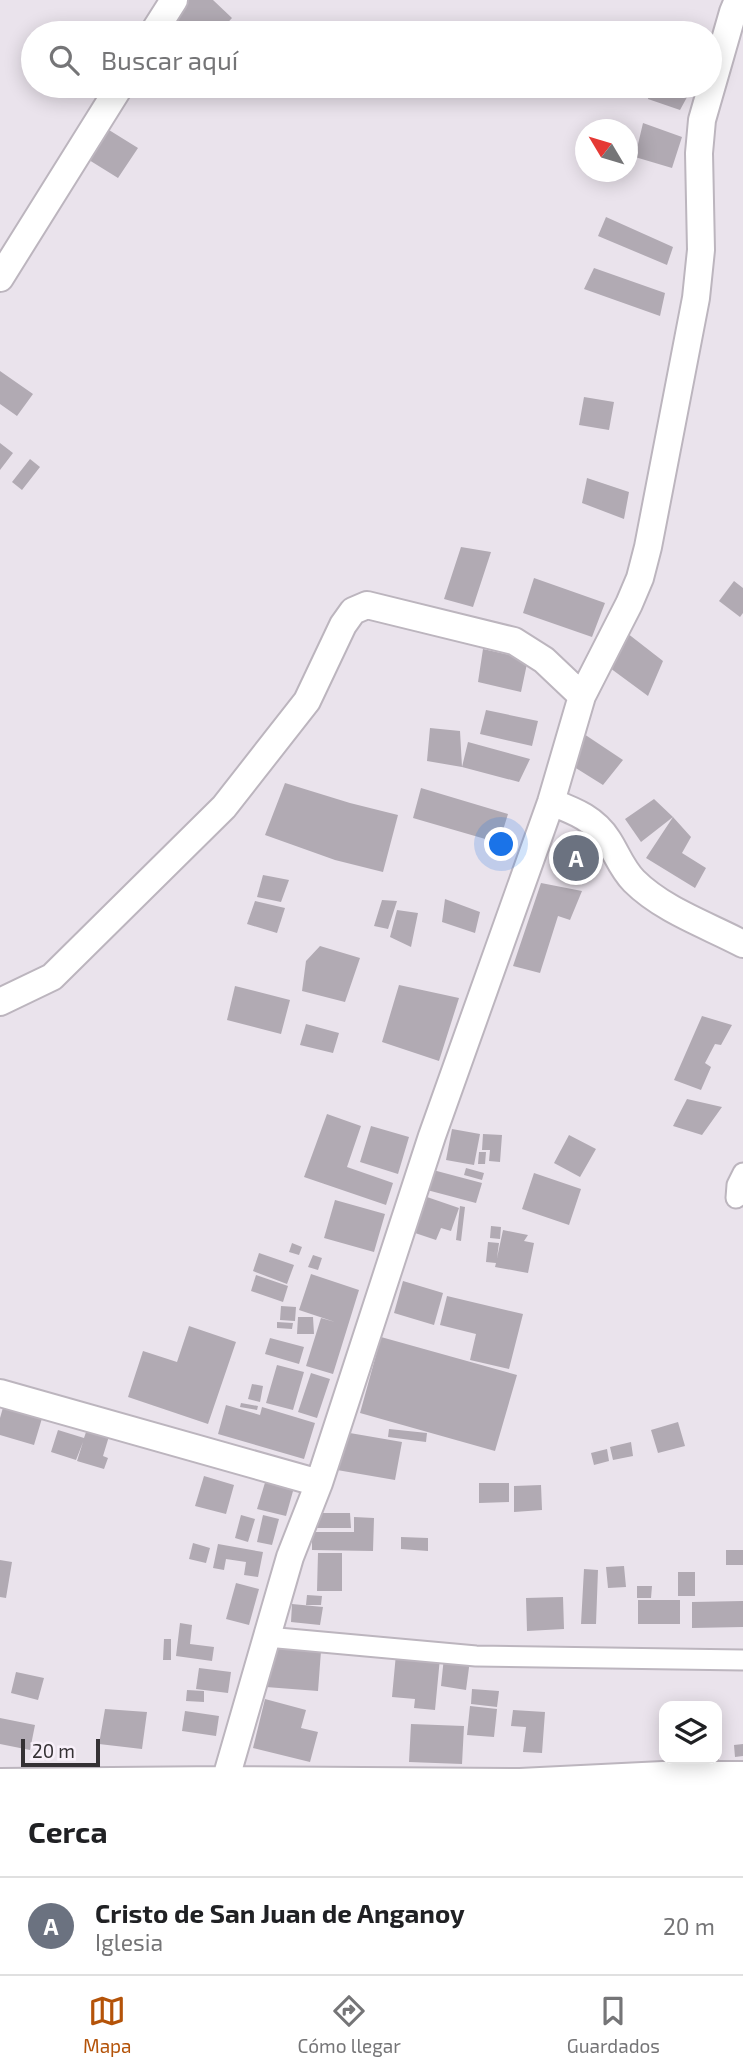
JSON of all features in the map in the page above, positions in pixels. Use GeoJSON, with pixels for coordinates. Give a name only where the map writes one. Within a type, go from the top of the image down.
{"type":"FeatureCollection","features":[{"type":"Feature","properties":{"kind":"street"},"geometry":{"type":"LineString","coordinates":[[161,21],[174,0]]}},
{"type":"Feature","properties":{"kind":"street"},"geometry":{"type":"LineString","coordinates":[[722,50],[738,0]]}},
{"type":"Feature","properties":{"kind":"street"},"geometry":{"type":"LineString","coordinates":[[0,278],[112,98]]}},
{"type":"Feature","properties":{"kind":"street"},"geometry":{"type":"LineString","coordinates":[[224,1782],[290,1557],[319,1483],[432,1136],[551,802],[582,695],[640,578],[695,298],[701,250],[699,153],[702,120],[708,98]]}},
{"type":"Feature","properties":{"kind":"street"},"geometry":{"type":"LineString","coordinates":[[0,1002],[52,977],[224,807],[307,701],[343,625],[353,611],[367,605],[514,641],[544,660],[582,695]]}},
{"type":"Feature","properties":{"kind":"street"},"geometry":{"type":"LineString","coordinates":[[551,802],[582,814],[598,825],[620,864],[650,895],[743,944]]}},
{"type":"Feature","properties":{"kind":"street"},"geometry":{"type":"LineString","coordinates":[[736,1198],[737,1185],[743,1173]]}},
{"type":"Feature","properties":{"kind":"street"},"geometry":{"type":"LineString","coordinates":[[0,1392],[319,1483]]}},
{"type":"Feature","properties":{"kind":"street"},"geometry":{"type":"LineString","coordinates":[[267,1637],[476,1656],[743,1660]]}},
{"type":"Feature","properties":{"kind":"street"},"geometry":{"type":"LineString","coordinates":[[0,1782],[520,1782],[663,1775],[743,1775]]}},
{"type":"Feature","properties":{"kind":"building"},"geometry":{"type":"Polygon","coordinates":[[[189,0],[213,0],[232,18],[229,21],[169,21],[189,0]]]}},
{"type":"Feature","properties":{"kind":"building"},"geometry":{"type":"Polygon","coordinates":[[[648,98],[687,98],[680,110],[648,98]]]}},
{"type":"Feature","properties":{"kind":"building"},"geometry":{"type":"Polygon","coordinates":[[[643,123],[682,137],[672,168],[638,158],[643,123]]]}},
{"type":"Feature","properties":{"kind":"building"},"geometry":{"type":"Polygon","coordinates":[[[109,130],[138,148],[118,178],[89,160],[109,130]]]}},
{"type":"Feature","properties":{"kind":"building"},"geometry":{"type":"Polygon","coordinates":[[[606,217],[673,247],[667,265],[598,236],[606,217]]]}},
{"type":"Feature","properties":{"kind":"building"},"geometry":{"type":"Polygon","coordinates":[[[594,268],[665,293],[660,316],[584,289],[594,268]]]}},
{"type":"Feature","properties":{"kind":"building"},"geometry":{"type":"Polygon","coordinates":[[[0,371],[33,394],[17,416],[0,404],[0,371]]]}},
{"type":"Feature","properties":{"kind":"building"},"geometry":{"type":"Polygon","coordinates":[[[584,397],[614,402],[609,430],[579,425],[584,397]]]}},
{"type":"Feature","properties":{"kind":"building"},"geometry":{"type":"Polygon","coordinates":[[[0,443],[13,453],[0,470],[0,443]]]}},
{"type":"Feature","properties":{"kind":"building"},"geometry":{"type":"Polygon","coordinates":[[[30,459],[40,467],[22,490],[12,482],[30,459]]]}},
{"type":"Feature","properties":{"kind":"building"},"geometry":{"type":"Polygon","coordinates":[[[587,478],[629,492],[624,519],[582,503],[587,478]]]}},
{"type":"Feature","properties":{"kind":"building"},"geometry":{"type":"Polygon","coordinates":[[[461,547],[491,552],[473,607],[444,599],[461,547]]]}},
{"type":"Feature","properties":{"kind":"building"},"geometry":{"type":"Polygon","coordinates":[[[534,578],[605,603],[592,637],[523,613],[534,578]]]}},
{"type":"Feature","properties":{"kind":"building"},"geometry":{"type":"Polygon","coordinates":[[[734,581],[743,588],[743,613],[740,617],[719,601],[734,581]]]}},
{"type":"Feature","properties":{"kind":"building"},"geometry":{"type":"Polygon","coordinates":[[[627,633],[663,661],[648,696],[610,668],[627,633]]]}},
{"type":"Feature","properties":{"kind":"building"},"geometry":{"type":"Polygon","coordinates":[[[483,649],[528,659],[521,692],[478,682],[483,649]]]}},
{"type":"Feature","properties":{"kind":"building"},"geometry":{"type":"Polygon","coordinates":[[[486,710],[538,721],[532,746],[480,734],[486,710]]]}},
{"type":"Feature","properties":{"kind":"building"},"geometry":{"type":"Polygon","coordinates":[[[430,728],[460,731],[462,767],[427,761],[430,728]]]}},
{"type":"Feature","properties":{"kind":"building"},"geometry":{"type":"Polygon","coordinates":[[[578,730],[623,760],[603,785],[571,765],[578,730]]]}},
{"type":"Feature","properties":{"kind":"building"},"geometry":{"type":"Polygon","coordinates":[[[468,742],[530,759],[519,782],[462,767],[468,742]]]}},
{"type":"Feature","properties":{"kind":"building"},"geometry":{"type":"Polygon","coordinates":[[[285,783],[398,815],[383,872],[335,860],[265,835],[285,783]]]}},
{"type":"Feature","properties":{"kind":"building"},"geometry":{"type":"Polygon","coordinates":[[[421,788],[508,814],[499,843],[413,818],[421,788]]]}},
{"type":"Feature","properties":{"kind":"building"},"geometry":{"type":"Polygon","coordinates":[[[654,799],[673,817],[641,842],[625,819],[654,799]]]}},
{"type":"Feature","properties":{"kind":"building"},"geometry":{"type":"Polygon","coordinates":[[[673,817],[691,837],[682,853],[706,868],[695,888],[646,858],[673,817]]]}},
{"type":"Feature","properties":{"kind":"building"},"geometry":{"type":"Polygon","coordinates":[[[263,875],[289,880],[281,902],[257,897],[263,875]]]}},
{"type":"Feature","properties":{"kind":"building"},"geometry":{"type":"Polygon","coordinates":[[[541,883],[582,891],[570,920],[558,916],[540,973],[513,966],[541,883]]]}},
{"type":"Feature","properties":{"kind":"building"},"geometry":{"type":"Polygon","coordinates":[[[445,899],[480,912],[475,933],[442,922],[445,899]]]}},
{"type":"Feature","properties":{"kind":"building"},"geometry":{"type":"Polygon","coordinates":[[[382,900],[397,901],[388,929],[374,926],[382,900]]]}},
{"type":"Feature","properties":{"kind":"building"},"geometry":{"type":"Polygon","coordinates":[[[255,901],[285,908],[277,933],[247,924],[255,901]]]}},
{"type":"Feature","properties":{"kind":"building"},"geometry":{"type":"Polygon","coordinates":[[[397,910],[418,913],[411,947],[390,937],[397,910]]]}},
{"type":"Feature","properties":{"kind":"building"},"geometry":{"type":"Polygon","coordinates":[[[320,946],[360,958],[345,1002],[302,991],[306,961],[320,946]]]}},
{"type":"Feature","properties":{"kind":"building"},"geometry":{"type":"Polygon","coordinates":[[[399,985],[459,998],[439,1061],[382,1042],[399,985]]]}},
{"type":"Feature","properties":{"kind":"building"},"geometry":{"type":"Polygon","coordinates":[[[235,986],[290,1000],[281,1034],[227,1020],[235,986]]]}},
{"type":"Feature","properties":{"kind":"building"},"geometry":{"type":"Polygon","coordinates":[[[702,1016],[732,1025],[721,1045],[715,1044],[705,1063],[711,1067],[701,1090],[674,1080],[702,1016]]]}},
{"type":"Feature","properties":{"kind":"building"},"geometry":{"type":"Polygon","coordinates":[[[306,1024],[339,1033],[333,1053],[300,1045],[306,1024]]]}},
{"type":"Feature","properties":{"kind":"building"},"geometry":{"type":"Polygon","coordinates":[[[687,1099],[722,1107],[702,1135],[673,1126],[687,1099]]]}},
{"type":"Feature","properties":{"kind":"building"},"geometry":{"type":"Polygon","coordinates":[[[327,1114],[361,1126],[347,1167],[393,1183],[386,1205],[304,1177],[327,1114]]]}},
{"type":"Feature","properties":{"kind":"building"},"geometry":{"type":"Polygon","coordinates":[[[371,1126],[409,1137],[398,1174],[360,1162],[371,1126]]]}},
{"type":"Feature","properties":{"kind":"building"},"geometry":{"type":"Polygon","coordinates":[[[452,1129],[480,1134],[474,1165],[446,1160],[452,1129]]]}},
{"type":"Feature","properties":{"kind":"building"},"geometry":{"type":"Polygon","coordinates":[[[483,1134],[502,1135],[500,1162],[489,1161],[490,1150],[482,1150],[483,1134]]]}},
{"type":"Feature","properties":{"kind":"building"},"geometry":{"type":"Polygon","coordinates":[[[569,1135],[596,1149],[580,1177],[554,1163],[569,1135]]]}},
{"type":"Feature","properties":{"kind":"building"},"geometry":{"type":"Polygon","coordinates":[[[479,1152],[486,1152],[485,1164],[478,1164],[479,1152]]]}},
{"type":"Feature","properties":{"kind":"building"},"geometry":{"type":"Polygon","coordinates":[[[466,1168],[484,1173],[482,1180],[464,1175],[466,1168]]]}},
{"type":"Feature","properties":{"kind":"building"},"geometry":{"type":"Polygon","coordinates":[[[433,1170],[482,1183],[476,1203],[427,1190],[433,1170]]]}},
{"type":"Feature","properties":{"kind":"building"},"geometry":{"type":"Polygon","coordinates":[[[534,1173],[581,1189],[569,1225],[522,1209],[534,1173]]]}},
{"type":"Feature","properties":{"kind":"building"},"geometry":{"type":"Polygon","coordinates":[[[427,1197],[459,1208],[451,1231],[441,1228],[436,1240],[415,1233],[427,1197]]]}},
{"type":"Feature","properties":{"kind":"building"},"geometry":{"type":"Polygon","coordinates":[[[335,1200],[385,1214],[374,1252],[324,1238],[335,1200]]]}},
{"type":"Feature","properties":{"kind":"building"},"geometry":{"type":"Polygon","coordinates":[[[460,1206],[465,1207],[461,1241],[456,1240],[460,1206]]]}},
{"type":"Feature","properties":{"kind":"building"},"geometry":{"type":"Polygon","coordinates":[[[491,1226],[501,1227],[500,1239],[490,1238],[491,1226]]]}},
{"type":"Feature","properties":{"kind":"building"},"geometry":{"type":"Polygon","coordinates":[[[503,1230],[528,1235],[524,1241],[534,1243],[528,1273],[495,1267],[496,1263],[486,1262],[488,1242],[499,1243],[497,1258],[503,1230]]]}},
{"type":"Feature","properties":{"kind":"building"},"geometry":{"type":"Polygon","coordinates":[[[292,1243],[302,1247],[299,1255],[289,1252],[292,1243]]]}},
{"type":"Feature","properties":{"kind":"building"},"geometry":{"type":"Polygon","coordinates":[[[259,1253],[294,1265],[287,1284],[253,1271],[259,1253]]]}},
{"type":"Feature","properties":{"kind":"building"},"geometry":{"type":"Polygon","coordinates":[[[313,1255],[322,1258],[318,1270],[308,1267],[313,1255]]]}},
{"type":"Feature","properties":{"kind":"building"},"geometry":{"type":"Polygon","coordinates":[[[311,1274],[359,1290],[333,1374],[306,1366],[321,1318],[335,1322],[299,1310],[311,1274]]]}},
{"type":"Feature","properties":{"kind":"building"},"geometry":{"type":"Polygon","coordinates":[[[256,1275],[288,1286],[283,1302],[251,1291],[256,1275]]]}},
{"type":"Feature","properties":{"kind":"building"},"geometry":{"type":"Polygon","coordinates":[[[403,1281],[443,1293],[434,1325],[394,1313],[403,1281]]]}},
{"type":"Feature","properties":{"kind":"building"},"geometry":{"type":"Polygon","coordinates":[[[447,1296],[523,1314],[509,1369],[470,1360],[476,1334],[440,1325],[447,1296]]]}},
{"type":"Feature","properties":{"kind":"building"},"geometry":{"type":"Polygon","coordinates":[[[281,1306],[296,1307],[295,1321],[280,1320],[281,1306]]]}},
{"type":"Feature","properties":{"kind":"building"},"geometry":{"type":"Polygon","coordinates":[[[298,1317],[313,1317],[314,1334],[297,1334],[298,1317]]]}},
{"type":"Feature","properties":{"kind":"building"},"geometry":{"type":"Polygon","coordinates":[[[277,1322],[293,1323],[292,1329],[277,1328],[277,1322]]]}},
{"type":"Feature","properties":{"kind":"building"},"geometry":{"type":"Polygon","coordinates":[[[189,1326],[236,1342],[208,1424],[128,1397],[143,1351],[177,1362],[189,1326]]]}},
{"type":"Feature","properties":{"kind":"building"},"geometry":{"type":"Polygon","coordinates":[[[381,1337],[517,1375],[495,1451],[360,1413],[381,1337]]]}},
{"type":"Feature","properties":{"kind":"building"},"geometry":{"type":"Polygon","coordinates":[[[270,1338],[304,1347],[299,1364],[265,1354],[270,1338]]]}},
{"type":"Feature","properties":{"kind":"building"},"geometry":{"type":"Polygon","coordinates":[[[277,1365],[304,1372],[293,1410],[266,1403],[277,1365]]]}},
{"type":"Feature","properties":{"kind":"building"},"geometry":{"type":"Polygon","coordinates":[[[311,1373],[330,1379],[317,1418],[298,1412],[311,1373]]]}},
{"type":"Feature","properties":{"kind":"building"},"geometry":{"type":"Polygon","coordinates":[[[252,1384],[263,1386],[260,1402],[248,1399],[252,1384]]]}},
{"type":"Feature","properties":{"kind":"building"},"geometry":{"type":"Polygon","coordinates":[[[241,1403],[258,1406],[257,1410],[240,1407],[241,1403]]]}},
{"type":"Feature","properties":{"kind":"building"},"geometry":{"type":"Polygon","coordinates":[[[4,1404],[43,1415],[34,1445],[0,1435],[0,1418],[4,1404]]]}},
{"type":"Feature","properties":{"kind":"building"},"geometry":{"type":"Polygon","coordinates":[[[226,1405],[260,1415],[262,1407],[315,1423],[304,1459],[218,1434],[226,1405]]]}},
{"type":"Feature","properties":{"kind":"building"},"geometry":{"type":"Polygon","coordinates":[[[678,1422],[685,1446],[658,1453],[651,1430],[678,1422]]]}},
{"type":"Feature","properties":{"kind":"building"},"geometry":{"type":"Polygon","coordinates":[[[88,1426],[110,1433],[103,1456],[108,1458],[104,1469],[77,1461],[83,1442],[76,1460],[51,1452],[58,1430],[84,1438],[88,1426]]]}},
{"type":"Feature","properties":{"kind":"building"},"geometry":{"type":"Polygon","coordinates":[[[389,1429],[427,1433],[426,1442],[388,1437],[389,1429]]]}},
{"type":"Feature","properties":{"kind":"building"},"geometry":{"type":"Polygon","coordinates":[[[344,1432],[402,1442],[395,1480],[337,1470],[344,1432]]]}},
{"type":"Feature","properties":{"kind":"building"},"geometry":{"type":"Polygon","coordinates":[[[631,1442],[633,1456],[613,1460],[610,1447],[631,1442]]]}},
{"type":"Feature","properties":{"kind":"building"},"geometry":{"type":"Polygon","coordinates":[[[607,1449],[609,1461],[594,1465],[591,1453],[607,1449]]]}},
{"type":"Feature","properties":{"kind":"building"},"geometry":{"type":"Polygon","coordinates":[[[204,1476],[234,1485],[226,1514],[195,1506],[204,1476]]]}},
{"type":"Feature","properties":{"kind":"building"},"geometry":{"type":"Polygon","coordinates":[[[267,1476],[295,1484],[286,1516],[257,1509],[267,1476]]]}},
{"type":"Feature","properties":{"kind":"building"},"geometry":{"type":"Polygon","coordinates":[[[479,1483],[509,1483],[509,1502],[479,1503],[479,1483]]]}},
{"type":"Feature","properties":{"kind":"building"},"geometry":{"type":"Polygon","coordinates":[[[541,1485],[542,1510],[514,1512],[514,1486],[541,1485]]]}},
{"type":"Feature","properties":{"kind":"building"},"geometry":{"type":"Polygon","coordinates":[[[314,1513],[350,1513],[351,1528],[313,1528],[314,1513]]]}},
{"type":"Feature","properties":{"kind":"building"},"geometry":{"type":"Polygon","coordinates":[[[241,1515],[255,1519],[248,1542],[235,1538],[241,1515]]]}},
{"type":"Feature","properties":{"kind":"building"},"geometry":{"type":"Polygon","coordinates":[[[263,1515],[279,1519],[272,1545],[257,1542],[263,1515]]]}},
{"type":"Feature","properties":{"kind":"building"},"geometry":{"type":"Polygon","coordinates":[[[354,1517],[374,1518],[373,1551],[312,1550],[312,1532],[354,1532],[354,1517]]]}},
{"type":"Feature","properties":{"kind":"building"},"geometry":{"type":"Polygon","coordinates":[[[401,1537],[428,1538],[428,1551],[401,1549],[401,1537]]]}},
{"type":"Feature","properties":{"kind":"building"},"geometry":{"type":"Polygon","coordinates":[[[193,1543],[210,1548],[206,1563],[189,1559],[193,1543]]]}},
{"type":"Feature","properties":{"kind":"building"},"geometry":{"type":"Polygon","coordinates":[[[218,1544],[263,1552],[258,1577],[244,1575],[246,1562],[226,1559],[224,1570],[213,1568],[218,1544]]]}},
{"type":"Feature","properties":{"kind":"building"},"geometry":{"type":"Polygon","coordinates":[[[726,1550],[743,1550],[743,1565],[726,1565],[726,1550]]]}},
{"type":"Feature","properties":{"kind":"building"},"geometry":{"type":"Polygon","coordinates":[[[318,1553],[342,1553],[342,1591],[317,1591],[318,1553]]]}},
{"type":"Feature","properties":{"kind":"building"},"geometry":{"type":"Polygon","coordinates":[[[0,1560],[12,1562],[6,1598],[0,1597],[0,1560]]]}},
{"type":"Feature","properties":{"kind":"building"},"geometry":{"type":"Polygon","coordinates":[[[624,1566],[626,1587],[608,1588],[606,1567],[624,1566]]]}},
{"type":"Feature","properties":{"kind":"building"},"geometry":{"type":"Polygon","coordinates":[[[584,1569],[598,1570],[596,1624],[581,1624],[584,1569]]]}},
{"type":"Feature","properties":{"kind":"building"},"geometry":{"type":"Polygon","coordinates":[[[678,1572],[695,1572],[695,1596],[678,1596],[678,1572]]]}},
{"type":"Feature","properties":{"kind":"building"},"geometry":{"type":"Polygon","coordinates":[[[236,1583],[259,1589],[249,1625],[226,1619],[236,1583]]]}},
{"type":"Feature","properties":{"kind":"building"},"geometry":{"type":"Polygon","coordinates":[[[637,1586],[652,1586],[651,1598],[637,1598],[637,1586]]]}},
{"type":"Feature","properties":{"kind":"building"},"geometry":{"type":"Polygon","coordinates":[[[307,1595],[322,1596],[321,1605],[306,1605],[307,1595]]]}},
{"type":"Feature","properties":{"kind":"building"},"geometry":{"type":"Polygon","coordinates":[[[563,1597],[564,1629],[527,1631],[526,1598],[563,1597]]]}},
{"type":"Feature","properties":{"kind":"building"},"geometry":{"type":"Polygon","coordinates":[[[638,1600],[680,1600],[680,1624],[638,1624],[638,1600]]]}},
{"type":"Feature","properties":{"kind":"building"},"geometry":{"type":"Polygon","coordinates":[[[743,1601],[743,1627],[692,1628],[692,1602],[743,1601]]]}},
{"type":"Feature","properties":{"kind":"building"},"geometry":{"type":"Polygon","coordinates":[[[292,1604],[323,1607],[320,1625],[291,1622],[292,1604]]]}},
{"type":"Feature","properties":{"kind":"building"},"geometry":{"type":"Polygon","coordinates":[[[180,1623],[192,1625],[190,1644],[214,1647],[212,1661],[176,1656],[180,1623]]]}},
{"type":"Feature","properties":{"kind":"building"},"geometry":{"type":"Polygon","coordinates":[[[164,1639],[171,1639],[171,1660],[163,1660],[164,1639]]]}},
{"type":"Feature","properties":{"kind":"building"},"geometry":{"type":"Polygon","coordinates":[[[269,1647],[321,1651],[318,1691],[266,1687],[269,1647]]]}},
{"type":"Feature","properties":{"kind":"building"},"geometry":{"type":"Polygon","coordinates":[[[396,1654],[440,1658],[435,1710],[414,1708],[415,1699],[392,1697],[396,1654]]]}},
{"type":"Feature","properties":{"kind":"building"},"geometry":{"type":"Polygon","coordinates":[[[444,1657],[470,1660],[466,1690],[441,1686],[444,1657]]]}},
{"type":"Feature","properties":{"kind":"building"},"geometry":{"type":"Polygon","coordinates":[[[199,1668],[231,1672],[228,1693],[196,1689],[199,1668]]]}},
{"type":"Feature","properties":{"kind":"building"},"geometry":{"type":"Polygon","coordinates":[[[16,1672],[44,1678],[38,1700],[11,1693],[16,1672]]]}},
{"type":"Feature","properties":{"kind":"building"},"geometry":{"type":"Polygon","coordinates":[[[472,1689],[499,1691],[497,1707],[471,1704],[472,1689]]]}},
{"type":"Feature","properties":{"kind":"building"},"geometry":{"type":"Polygon","coordinates":[[[187,1690],[204,1691],[204,1702],[186,1701],[187,1690]]]}},
{"type":"Feature","properties":{"kind":"building"},"geometry":{"type":"Polygon","coordinates":[[[265,1699],[306,1710],[301,1728],[318,1732],[310,1762],[253,1748],[265,1699]]]}},
{"type":"Feature","properties":{"kind":"building"},"geometry":{"type":"Polygon","coordinates":[[[470,1706],[497,1709],[494,1737],[467,1735],[470,1706]]]}},
{"type":"Feature","properties":{"kind":"building"},"geometry":{"type":"Polygon","coordinates":[[[105,1709],[147,1712],[142,1749],[99,1744],[105,1709]]]}},
{"type":"Feature","properties":{"kind":"building"},"geometry":{"type":"Polygon","coordinates":[[[513,1710],[545,1712],[542,1753],[523,1752],[526,1727],[511,1726],[513,1710]]]}},
{"type":"Feature","properties":{"kind":"building"},"geometry":{"type":"Polygon","coordinates":[[[185,1711],[219,1716],[216,1736],[182,1731],[185,1711]]]}},
{"type":"Feature","properties":{"kind":"building"},"geometry":{"type":"Polygon","coordinates":[[[0,1718],[35,1725],[30,1750],[0,1744],[0,1718]]]}},
{"type":"Feature","properties":{"kind":"building"},"geometry":{"type":"Polygon","coordinates":[[[411,1724],[464,1726],[462,1764],[409,1762],[411,1724]]]}},
{"type":"Feature","properties":{"kind":"building"},"geometry":{"type":"Polygon","coordinates":[[[743,1744],[743,1756],[735,1757],[734,1745],[743,1744]]]}},
{"type":"Feature","properties":{"kind":"building"},"geometry":{"type":"Polygon","coordinates":[[[702,1764],[719,1764],[719,1767],[702,1767],[702,1764]]]}},
{"type":"Feature","properties":{"kind":"place","name":"Cristo de San Juan de Anganoy"},"geometry":{"type":"Point","coordinates":[576,858]}}]}
